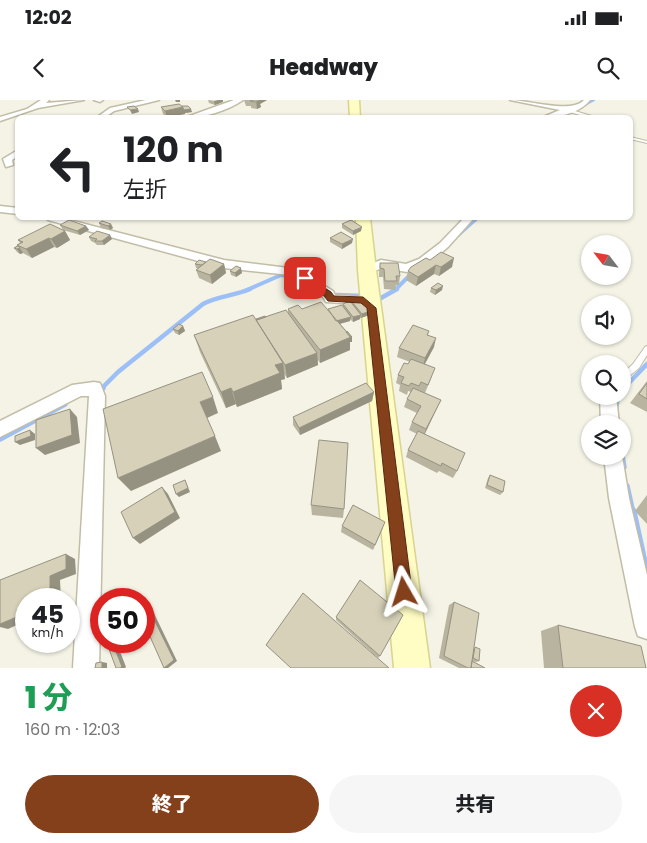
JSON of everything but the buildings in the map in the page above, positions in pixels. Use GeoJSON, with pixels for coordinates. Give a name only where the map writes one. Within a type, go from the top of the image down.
{"type":"FeatureCollection","features":[{"type":"Feature","properties":{"kind":"main road"},"geometry":{"type":"LineString","coordinates":[[354,100],[355,115]]}},
{"type":"Feature","properties":{"kind":"main road"},"geometry":{"type":"LineString","coordinates":[[363,220],[367,270],[412,668]]}},
{"type":"Feature","properties":{"kind":"street"},"geometry":{"type":"LineString","coordinates":[[0,119],[36,106],[46,100]]}},
{"type":"Feature","properties":{"kind":"street"},"geometry":{"type":"LineString","coordinates":[[36,106],[81,100]]}},
{"type":"Feature","properties":{"kind":"street"},"geometry":{"type":"LineString","coordinates":[[103,115],[112,109],[156,100]]}},
{"type":"Feature","properties":{"kind":"street"},"geometry":{"type":"LineString","coordinates":[[198,115],[240,100]]}},
{"type":"Feature","properties":{"kind":"street"},"geometry":{"type":"LineString","coordinates":[[513,100],[567,110]]}},
{"type":"Feature","properties":{"kind":"street"},"geometry":{"type":"LineString","coordinates":[[553,115],[583,105],[587,100]]}},
{"type":"Feature","properties":{"kind":"street"},"geometry":{"type":"LineString","coordinates":[[9,165],[7,159],[15,154]]}},
{"type":"Feature","properties":{"kind":"street"},"geometry":{"type":"LineString","coordinates":[[0,209],[15,211]]}},
{"type":"Feature","properties":{"kind":"street"},"geometry":{"type":"LineString","coordinates":[[59,220],[224,264],[293,272],[328,294],[331,299],[363,300],[372,308]]}},
{"type":"Feature","properties":{"kind":"street"},"geometry":{"type":"LineString","coordinates":[[367,270],[381,264],[407,268],[423,262],[444,245],[467,220]]}},
{"type":"Feature","properties":{"kind":"street"},"geometry":{"type":"LineString","coordinates":[[0,429],[78,390],[94,388],[96,393],[86,668]]}},
{"type":"Feature","properties":{"kind":"street"},"geometry":{"type":"LineString","coordinates":[[615,465],[618,498],[647,627]]}},
{"type":"Feature","properties":{"kind":"lane"},"geometry":{"type":"LineString","coordinates":[[567,110],[584,115]]}},
{"type":"Feature","properties":{"kind":"lane"},"geometry":{"type":"LineString","coordinates":[[633,139],[647,142]]}},
{"type":"Feature","properties":{"kind":"lane"},"geometry":{"type":"LineString","coordinates":[[631,371],[647,349]]}},
{"type":"Feature","properties":{"kind":"waterway"},"geometry":{"type":"LineString","coordinates":[[577,109],[594,100]]}},
{"type":"Feature","properties":{"kind":"waterway"},"geometry":{"type":"LineString","coordinates":[[458,235],[475,220]]}},
{"type":"Feature","properties":{"kind":"waterway"},"geometry":{"type":"LineString","coordinates":[[395,290],[411,274]]}},
{"type":"Feature","properties":{"kind":"waterway"},"geometry":{"type":"LineString","coordinates":[[247,290],[281,275],[298,278]]}},
{"type":"Feature","properties":{"kind":"waterway"},"geometry":{"type":"LineString","coordinates":[[305,282],[314,290]]}},
{"type":"Feature","properties":{"kind":"waterway"},"geometry":{"type":"LineString","coordinates":[[381,298],[397,289]]}},
{"type":"Feature","properties":{"kind":"waterway"},"geometry":{"type":"LineString","coordinates":[[101,389],[118,372],[203,304],[247,290]]}},
{"type":"Feature","properties":{"kind":"waterway"},"geometry":{"type":"LineString","coordinates":[[314,290],[317,293]]}},
{"type":"Feature","properties":{"kind":"waterway"},"geometry":{"type":"LineString","coordinates":[[337,295],[363,296]]}},
{"type":"Feature","properties":{"kind":"waterway"},"geometry":{"type":"LineString","coordinates":[[631,381],[647,364]]}},
{"type":"Feature","properties":{"kind":"waterway"},"geometry":{"type":"LineString","coordinates":[[96,391],[101,389]]}},
{"type":"Feature","properties":{"kind":"waterway"},"geometry":{"type":"LineString","coordinates":[[0,439],[65,404]]}},
{"type":"Feature","properties":{"kind":"waterway"},"geometry":{"type":"LineString","coordinates":[[627,486],[633,513]]}},
{"type":"Feature","properties":{"kind":"waterway"},"geometry":{"type":"LineString","coordinates":[[633,511],[647,575]]}},
{"type":"Feature","properties":{"kind":"route"},"geometry":{"type":"LineString","coordinates":[[305,278],[328,294],[331,299],[363,300],[372,308],[404,592]]}}]}
